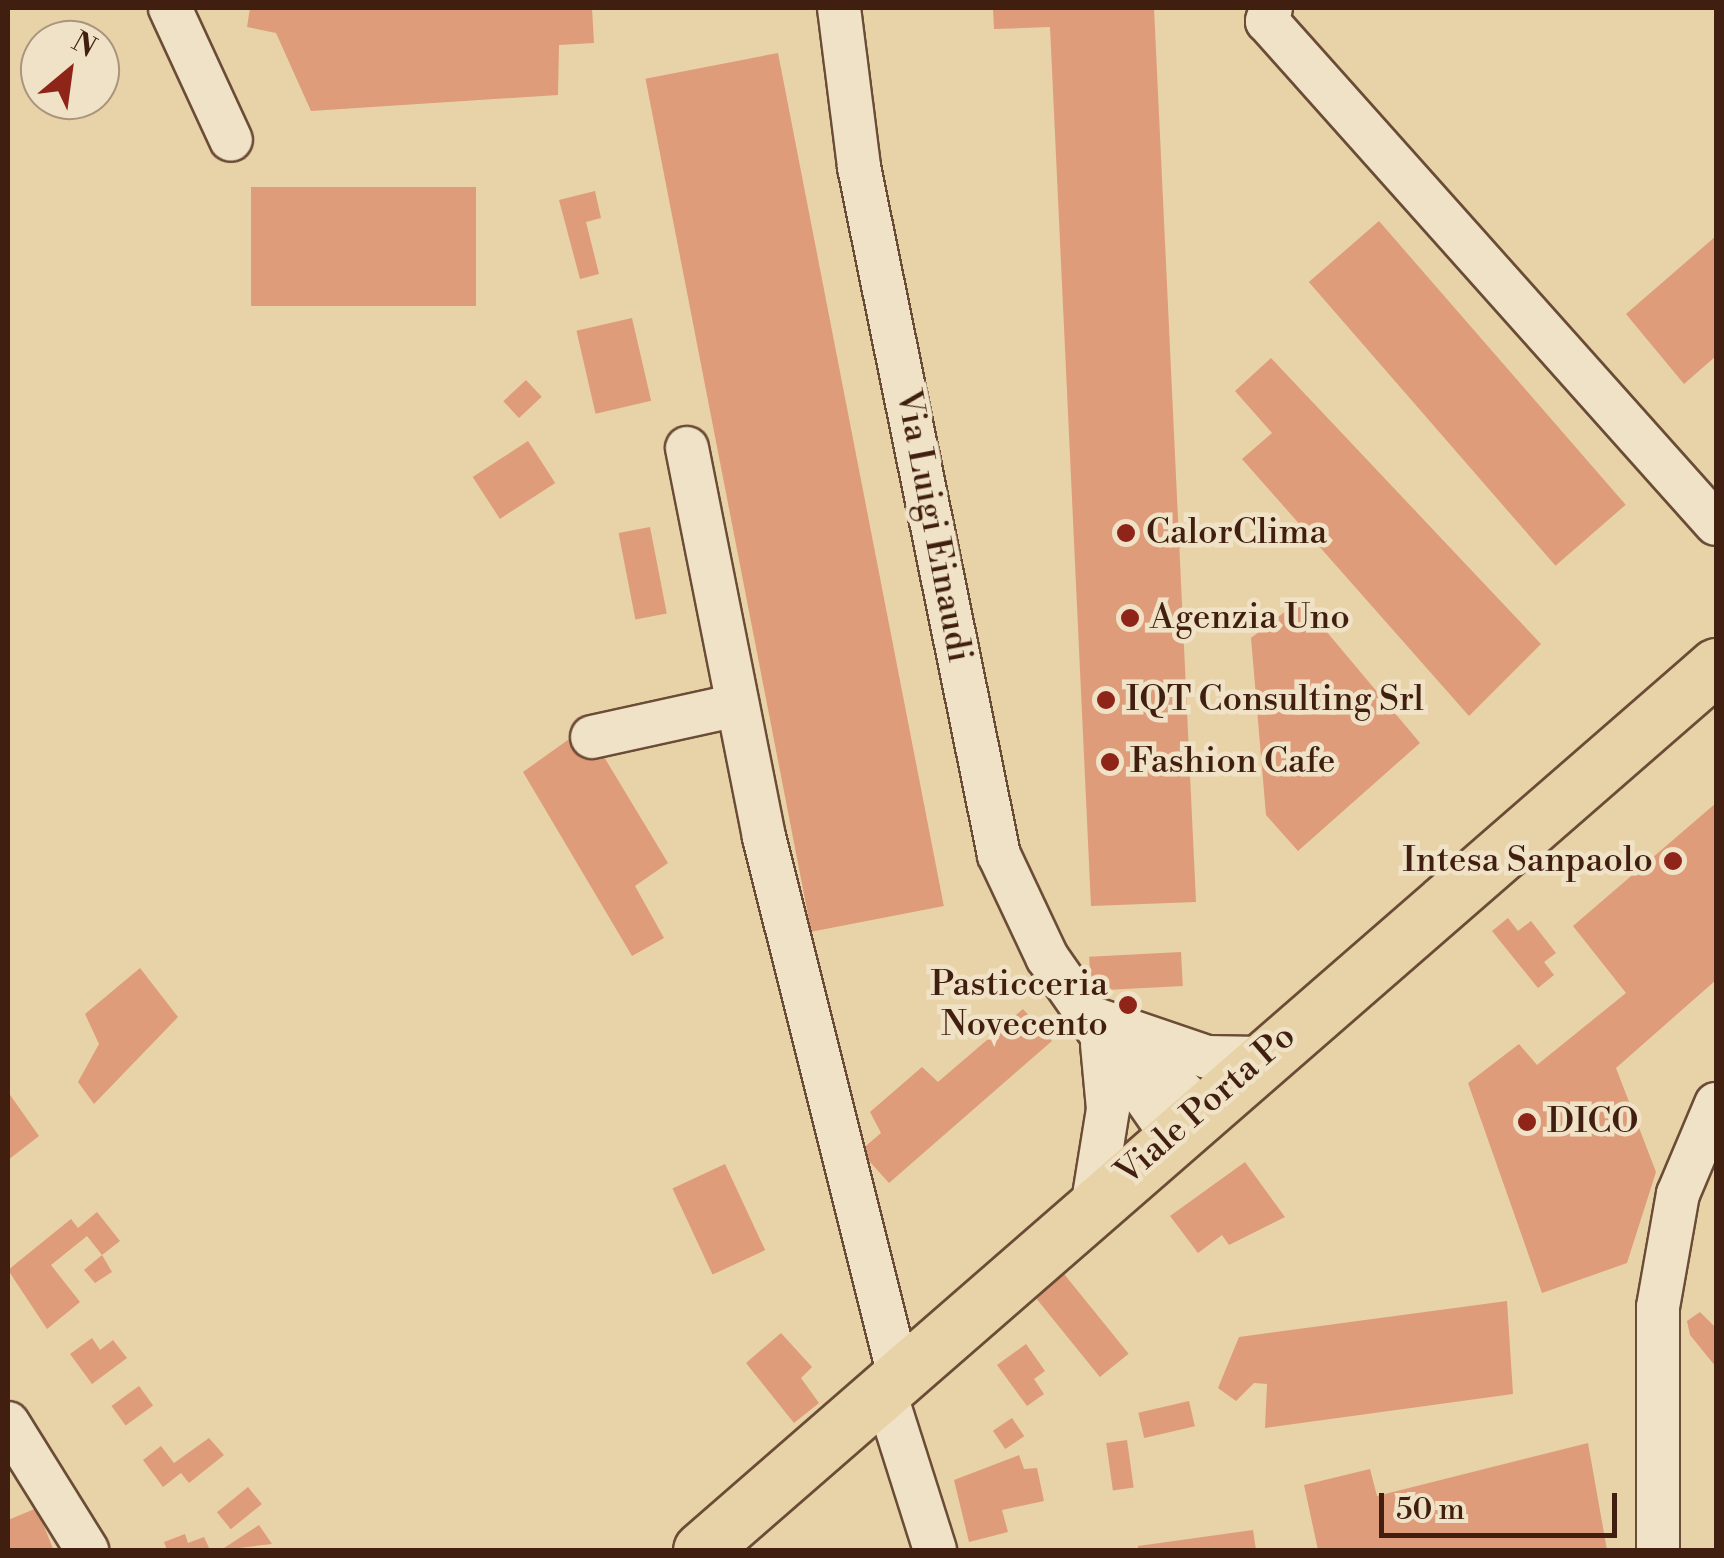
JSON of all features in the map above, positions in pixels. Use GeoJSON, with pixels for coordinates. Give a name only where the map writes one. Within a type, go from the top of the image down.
{"type":"FeatureCollection","features":[{"type":"Feature","properties":{"kind":"main road","name":"Viale Porta Po"},"geometry":{"type":"LineString","coordinates":[[701,1550],[1093,1202],[1716,666]]}},
{"type":"Feature","properties":{"kind":"street"},"geometry":{"type":"LineString","coordinates":[[170,8],[231,140]]}},
{"type":"Feature","properties":{"kind":"street","name":"Via Luigi Einaudi"},"geometry":{"type":"LineString","coordinates":[[839,8],[859,167],[999,855],[1047,957],[1096,1019],[1149,1052],[1186,1123]]}},
{"type":"Feature","properties":{"kind":"street"},"geometry":{"type":"LineString","coordinates":[[1271,8],[1266,21],[1716,524]]}},
{"type":"Feature","properties":{"kind":"street"},"geometry":{"type":"LineString","coordinates":[[687,448],[738,705],[892,1383],[935,1550]]}},
{"type":"Feature","properties":{"kind":"street"},"geometry":{"type":"LineString","coordinates":[[592,737],[738,705]]}},
{"type":"Feature","properties":{"kind":"street"},"geometry":{"type":"LineString","coordinates":[[1093,1202],[1108,1109],[1096,1019],[1207,1057],[1260,1058]]}},
{"type":"Feature","properties":{"kind":"street"},"geometry":{"type":"LineString","coordinates":[[1658,1550],[1658,1307],[1678,1194],[1716,1104]]}},
{"type":"Feature","properties":{"kind":"street"},"geometry":{"type":"LineString","coordinates":[[8,1423],[26,1489],[87,1550]]}},
{"type":"Feature","properties":{"kind":"building"},"geometry":{"type":"Polygon","coordinates":[[[250,8],[592,8],[594,43],[559,45],[558,95],[311,111],[276,33],[247,27],[250,8]]]}},
{"type":"Feature","properties":{"kind":"building"},"geometry":{"type":"Polygon","coordinates":[[[993,8],[1154,8],[1196,902],[1091,906],[1050,27],[994,29],[993,8]]]}},
{"type":"Feature","properties":{"kind":"building"},"geometry":{"type":"Polygon","coordinates":[[[778,53],[944,906],[811,932],[645,79],[778,53]]]}},
{"type":"Feature","properties":{"kind":"building"},"geometry":{"type":"Polygon","coordinates":[[[251,187],[476,187],[476,306],[251,306],[251,187]]]}},
{"type":"Feature","properties":{"kind":"building"},"geometry":{"type":"Polygon","coordinates":[[[595,191],[601,218],[586,222],[599,274],[580,279],[559,200],[595,191]]]}},
{"type":"Feature","properties":{"kind":"building"},"geometry":{"type":"Polygon","coordinates":[[[1379,221],[1626,505],[1555,566],[1309,282],[1379,221]]]}},
{"type":"Feature","properties":{"kind":"building"},"geometry":{"type":"Polygon","coordinates":[[[1716,236],[1716,356],[1684,384],[1626,314],[1716,236]]]}},
{"type":"Feature","properties":{"kind":"building"},"geometry":{"type":"Polygon","coordinates":[[[632,318],[651,401],[596,414],[576,331],[632,318]]]}},
{"type":"Feature","properties":{"kind":"building"},"geometry":{"type":"Polygon","coordinates":[[[1271,358],[1541,644],[1469,716],[1242,459],[1272,433],[1235,391],[1271,358]]]}},
{"type":"Feature","properties":{"kind":"building"},"geometry":{"type":"Polygon","coordinates":[[[526,380],[542,397],[519,418],[503,401],[526,380]]]}},
{"type":"Feature","properties":{"kind":"building"},"geometry":{"type":"Polygon","coordinates":[[[528,441],[555,483],[500,519],[473,477],[528,441]]]}},
{"type":"Feature","properties":{"kind":"building"},"geometry":{"type":"Polygon","coordinates":[[[650,527],[667,613],[635,619],[619,533],[650,527]]]}},
{"type":"Feature","properties":{"kind":"building"},"geometry":{"type":"Polygon","coordinates":[[[1300,600],[1420,743],[1298,851],[1266,815],[1251,638],[1300,600]]]}},
{"type":"Feature","properties":{"kind":"building"},"geometry":{"type":"Polygon","coordinates":[[[586,727],[668,863],[635,886],[664,938],[632,956],[523,772],[586,727]]]}},
{"type":"Feature","properties":{"kind":"building"},"geometry":{"type":"Polygon","coordinates":[[[1716,803],[1716,980],[1616,1068],[1656,1172],[1627,1263],[1542,1293],[1468,1083],[1519,1044],[1537,1065],[1626,993],[1573,926],[1716,803]]]}},
{"type":"Feature","properties":{"kind":"building"},"geometry":{"type":"Polygon","coordinates":[[[1508,918],[1518,931],[1531,921],[1556,953],[1544,962],[1554,975],[1538,988],[1492,931],[1508,918]]]}},
{"type":"Feature","properties":{"kind":"building"},"geometry":{"type":"Polygon","coordinates":[[[1181,952],[1183,986],[1091,991],[1089,957],[1181,952]]]}},
{"type":"Feature","properties":{"kind":"building"},"geometry":{"type":"Polygon","coordinates":[[[140,968],[178,1017],[94,1104],[78,1082],[99,1044],[85,1014],[140,968]]]}},
{"type":"Feature","properties":{"kind":"building"},"geometry":{"type":"Polygon","coordinates":[[[1023,1009],[1052,1041],[889,1183],[860,1151],[881,1133],[870,1112],[922,1067],[938,1082],[1023,1009]]]}},
{"type":"Feature","properties":{"kind":"building"},"geometry":{"type":"Polygon","coordinates":[[[8,1092],[39,1136],[8,1160],[8,1092]]]}},
{"type":"Feature","properties":{"kind":"building"},"geometry":{"type":"Polygon","coordinates":[[[1245,1162],[1285,1217],[1229,1245],[1222,1235],[1198,1253],[1170,1216],[1245,1162]]]}},
{"type":"Feature","properties":{"kind":"building"},"geometry":{"type":"Polygon","coordinates":[[[725,1164],[765,1250],[713,1275],[672,1189],[725,1164]]]}},
{"type":"Feature","properties":{"kind":"building"},"geometry":{"type":"Polygon","coordinates":[[[97,1212],[120,1241],[102,1255],[87,1236],[51,1265],[80,1302],[47,1329],[8,1270],[71,1219],[78,1228],[97,1212]]]}},
{"type":"Feature","properties":{"kind":"building"},"geometry":{"type":"Polygon","coordinates":[[[102,1255],[112,1272],[95,1283],[84,1270],[102,1255]]]}},
{"type":"Feature","properties":{"kind":"building"},"geometry":{"type":"Polygon","coordinates":[[[1060,1269],[1129,1354],[1100,1377],[1031,1292],[1060,1269]]]}},
{"type":"Feature","properties":{"kind":"building"},"geometry":{"type":"Polygon","coordinates":[[[1507,1301],[1513,1394],[1265,1428],[1267,1384],[1254,1383],[1236,1401],[1218,1388],[1239,1337],[1507,1301]]]}},
{"type":"Feature","properties":{"kind":"building"},"geometry":{"type":"Polygon","coordinates":[[[1700,1312],[1716,1328],[1716,1367],[1690,1335],[1687,1321],[1700,1312]]]}},
{"type":"Feature","properties":{"kind":"building"},"geometry":{"type":"Polygon","coordinates":[[[781,1333],[812,1367],[801,1378],[819,1403],[794,1423],[746,1363],[781,1333]]]}},
{"type":"Feature","properties":{"kind":"building"},"geometry":{"type":"Polygon","coordinates":[[[92,1338],[100,1350],[113,1340],[127,1358],[92,1384],[70,1354],[92,1338]]]}},
{"type":"Feature","properties":{"kind":"building"},"geometry":{"type":"Polygon","coordinates":[[[1026,1344],[1045,1371],[1034,1379],[1044,1394],[1027,1406],[997,1365],[1026,1344]]]}},
{"type":"Feature","properties":{"kind":"building"},"geometry":{"type":"Polygon","coordinates":[[[139,1386],[153,1405],[126,1425],[111,1406],[139,1386]]]}},
{"type":"Feature","properties":{"kind":"building"},"geometry":{"type":"Polygon","coordinates":[[[1189,1401],[1195,1426],[1144,1438],[1138,1413],[1189,1401]]]}},
{"type":"Feature","properties":{"kind":"building"},"geometry":{"type":"Polygon","coordinates":[[[1012,1418],[1024,1436],[1005,1449],[993,1431],[1012,1418]]]}},
{"type":"Feature","properties":{"kind":"building"},"geometry":{"type":"Polygon","coordinates":[[[209,1438],[224,1455],[189,1483],[181,1473],[163,1487],[143,1460],[161,1446],[174,1463],[209,1438]]]}},
{"type":"Feature","properties":{"kind":"building"},"geometry":{"type":"Polygon","coordinates":[[[1127,1440],[1134,1488],[1113,1490],[1106,1443],[1127,1440]]]}},
{"type":"Feature","properties":{"kind":"building"},"geometry":{"type":"Polygon","coordinates":[[[1588,1443],[1607,1550],[1318,1550],[1304,1485],[1370,1469],[1377,1496],[1588,1443]]]}},
{"type":"Feature","properties":{"kind":"building"},"geometry":{"type":"Polygon","coordinates":[[[1019,1455],[1024,1469],[1037,1468],[1044,1501],[1002,1510],[1008,1532],[969,1542],[954,1480],[1019,1455]]]}},
{"type":"Feature","properties":{"kind":"building"},"geometry":{"type":"Polygon","coordinates":[[[248,1487],[262,1504],[231,1529],[217,1512],[248,1487]]]}},
{"type":"Feature","properties":{"kind":"building"},"geometry":{"type":"Polygon","coordinates":[[[37,1508],[53,1549],[8,1550],[8,1520],[37,1508]]]}},
{"type":"Feature","properties":{"kind":"building"},"geometry":{"type":"Polygon","coordinates":[[[259,1525],[272,1544],[221,1550],[259,1525]]]}},
{"type":"Feature","properties":{"kind":"building"},"geometry":{"type":"Polygon","coordinates":[[[1253,1530],[1256,1550],[1138,1550],[1138,1546],[1253,1530]]]}},
{"type":"Feature","properties":{"kind":"building"},"geometry":{"type":"Polygon","coordinates":[[[185,1534],[188,1543],[204,1537],[210,1550],[167,1550],[164,1542],[185,1534]]]}},
{"type":"Feature","properties":{"kind":"place","name":"CalorClima"},"geometry":{"type":"Point","coordinates":[1126,533]}},
{"type":"Feature","properties":{"kind":"place","name":"Agenzia Uno"},"geometry":{"type":"Point","coordinates":[1130,618]}},
{"type":"Feature","properties":{"kind":"place","name":"IQT Consulting Srl"},"geometry":{"type":"Point","coordinates":[1106,700]}},
{"type":"Feature","properties":{"kind":"place","name":"Fashion Cafe"},"geometry":{"type":"Point","coordinates":[1110,762]}},
{"type":"Feature","properties":{"kind":"place","name":"Intesa Sanpaolo"},"geometry":{"type":"Point","coordinates":[1673,861]}},
{"type":"Feature","properties":{"kind":"place","name":"Pasticceria Novecento"},"geometry":{"type":"Point","coordinates":[1128,1005]}},
{"type":"Feature","properties":{"kind":"place","name":"DICO"},"geometry":{"type":"Point","coordinates":[1527,1122]}}]}
